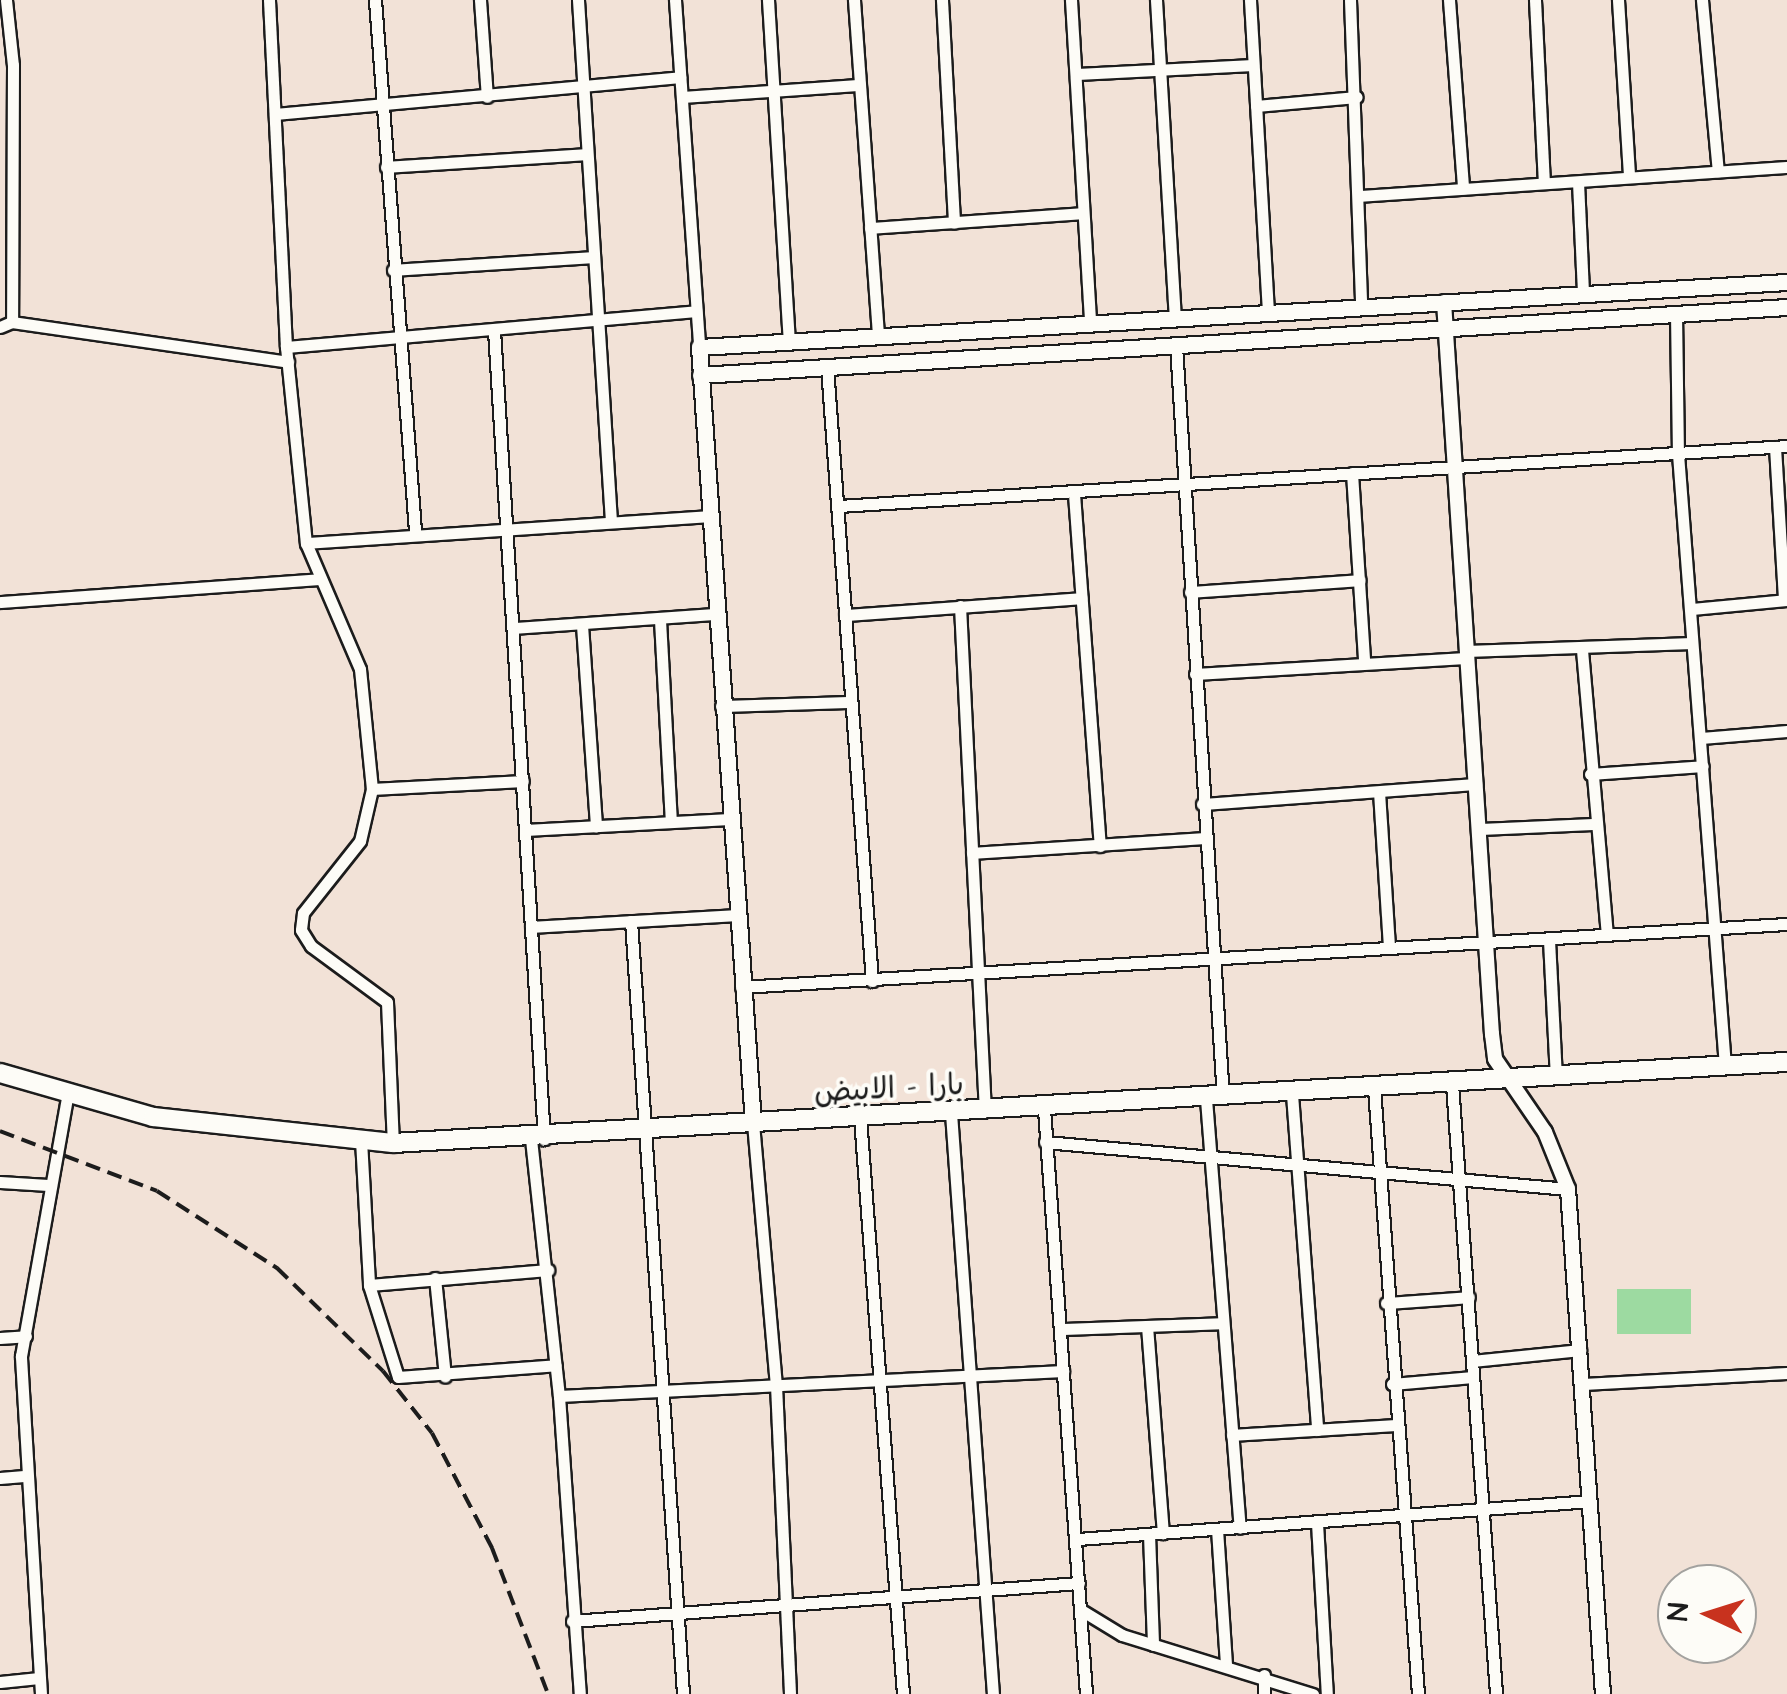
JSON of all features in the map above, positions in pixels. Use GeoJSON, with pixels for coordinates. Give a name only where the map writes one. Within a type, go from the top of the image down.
{"type":"FeatureCollection","features":[{"type":"Feature","properties":{"kind":"main road"},"geometry":{"type":"LineString","coordinates":[[753,1123],[728,819],[699,347],[1787,282]]}},
{"type":"Feature","properties":{"kind":"main road"},"geometry":{"type":"LineString","coordinates":[[700,375],[1787,307]]}},
{"type":"Feature","properties":{"kind":"main road","name":"بارا - الابيض"},"geometry":{"type":"LineString","coordinates":[[0,1074],[153,1117],[393,1142],[537,1139],[1787,1062]]}},
{"type":"Feature","properties":{"kind":"street"},"geometry":{"type":"LineString","coordinates":[[6,0],[14,65],[6,324],[288,362]]}},
{"type":"Feature","properties":{"kind":"street"},"geometry":{"type":"LineString","coordinates":[[269,0],[286,347],[306,543],[316,579],[360,669],[372,789],[360,841],[302,914],[302,930],[310,946],[387,1002],[393,1142]]}},
{"type":"Feature","properties":{"kind":"street"},"geometry":{"type":"LineString","coordinates":[[375,0],[397,336],[415,531]]}},
{"type":"Feature","properties":{"kind":"street"},"geometry":{"type":"LineString","coordinates":[[480,0],[487,97]]}},
{"type":"Feature","properties":{"kind":"street"},"geometry":{"type":"LineString","coordinates":[[578,0],[611,521]]}},
{"type":"Feature","properties":{"kind":"street"},"geometry":{"type":"LineString","coordinates":[[675,0],[699,347]]}},
{"type":"Feature","properties":{"kind":"street"},"geometry":{"type":"LineString","coordinates":[[768,0],[789,342]]}},
{"type":"Feature","properties":{"kind":"street"},"geometry":{"type":"LineString","coordinates":[[854,0],[878,337]]}},
{"type":"Feature","properties":{"kind":"street"},"geometry":{"type":"LineString","coordinates":[[942,0],[954,223]]}},
{"type":"Feature","properties":{"kind":"street"},"geometry":{"type":"LineString","coordinates":[[1071,0],[1090,322]]}},
{"type":"Feature","properties":{"kind":"street"},"geometry":{"type":"LineString","coordinates":[[1156,0],[1175,318]]}},
{"type":"Feature","properties":{"kind":"street"},"geometry":{"type":"LineString","coordinates":[[1250,0],[1268,313]]}},
{"type":"Feature","properties":{"kind":"street"},"geometry":{"type":"LineString","coordinates":[[1350,0],[1357,97],[1361,305]]}},
{"type":"Feature","properties":{"kind":"street"},"geometry":{"type":"LineString","coordinates":[[1449,0],[1463,188]]}},
{"type":"Feature","properties":{"kind":"street"},"geometry":{"type":"LineString","coordinates":[[1535,0],[1544,184]]}},
{"type":"Feature","properties":{"kind":"street"},"geometry":{"type":"LineString","coordinates":[[1618,0],[1629,178]]}},
{"type":"Feature","properties":{"kind":"street"},"geometry":{"type":"LineString","coordinates":[[1702,0],[1718,171]]}},
{"type":"Feature","properties":{"kind":"street"},"geometry":{"type":"LineString","coordinates":[[1077,74],[1253,64]]}},
{"type":"Feature","properties":{"kind":"street"},"geometry":{"type":"LineString","coordinates":[[276,114],[680,76]]}},
{"type":"Feature","properties":{"kind":"street"},"geometry":{"type":"LineString","coordinates":[[682,97],[858,85]]}},
{"type":"Feature","properties":{"kind":"street"},"geometry":{"type":"LineString","coordinates":[[1256,106],[1357,97]]}},
{"type":"Feature","properties":{"kind":"street"},"geometry":{"type":"LineString","coordinates":[[386,167],[587,154]]}},
{"type":"Feature","properties":{"kind":"street"},"geometry":{"type":"LineString","coordinates":[[1358,196],[1787,167]]}},
{"type":"Feature","properties":{"kind":"street"},"geometry":{"type":"LineString","coordinates":[[1578,182],[1583,294]]}},
{"type":"Feature","properties":{"kind":"street"},"geometry":{"type":"LineString","coordinates":[[870,228],[1082,214]]}},
{"type":"Feature","properties":{"kind":"street"},"geometry":{"type":"LineString","coordinates":[[393,270],[593,257]]}},
{"type":"Feature","properties":{"kind":"street"},"geometry":{"type":"LineString","coordinates":[[1444,302],[1495,1059],[1544,1132],[1568,1189],[1603,1694]]}},
{"type":"Feature","properties":{"kind":"street"},"geometry":{"type":"LineString","coordinates":[[286,347],[696,311]]}},
{"type":"Feature","properties":{"kind":"street"},"geometry":{"type":"LineString","coordinates":[[1676,313],[1678,454],[1725,1066]]}},
{"type":"Feature","properties":{"kind":"street"},"geometry":{"type":"LineString","coordinates":[[494,330],[526,830],[537,1139],[580,1694]]}},
{"type":"Feature","properties":{"kind":"street"},"geometry":{"type":"LineString","coordinates":[[1176,345],[1212,960],[1212,1161],[1240,1528]]}},
{"type":"Feature","properties":{"kind":"street"},"geometry":{"type":"LineString","coordinates":[[827,367],[872,980]]}},
{"type":"Feature","properties":{"kind":"street"},"geometry":{"type":"LineString","coordinates":[[839,506],[1781,447],[1786,600],[1692,609]]}},
{"type":"Feature","properties":{"kind":"street"},"geometry":{"type":"LineString","coordinates":[[1352,473],[1364,660]]}},
{"type":"Feature","properties":{"kind":"street"},"geometry":{"type":"LineString","coordinates":[[1074,494],[1100,846]]}},
{"type":"Feature","properties":{"kind":"street"},"geometry":{"type":"LineString","coordinates":[[306,543],[415,531],[709,516]]}},
{"type":"Feature","properties":{"kind":"street"},"geometry":{"type":"LineString","coordinates":[[0,602],[316,579]]}},
{"type":"Feature","properties":{"kind":"street"},"geometry":{"type":"LineString","coordinates":[[1190,592],[1360,580]]}},
{"type":"Feature","properties":{"kind":"street"},"geometry":{"type":"LineString","coordinates":[[845,615],[1081,598]]}},
{"type":"Feature","properties":{"kind":"street"},"geometry":{"type":"LineString","coordinates":[[960,606],[985,1111]]}},
{"type":"Feature","properties":{"kind":"street"},"geometry":{"type":"LineString","coordinates":[[514,628],[716,614]]}},
{"type":"Feature","properties":{"kind":"street"},"geometry":{"type":"LineString","coordinates":[[660,620],[671,822]]}},
{"type":"Feature","properties":{"kind":"street"},"geometry":{"type":"LineString","coordinates":[[582,625],[596,826]]}},
{"type":"Feature","properties":{"kind":"street"},"geometry":{"type":"LineString","coordinates":[[1195,674],[1364,660],[1692,643]]}},
{"type":"Feature","properties":{"kind":"street"},"geometry":{"type":"LineString","coordinates":[[1582,650],[1593,824],[1607,934]]}},
{"type":"Feature","properties":{"kind":"street"},"geometry":{"type":"LineString","coordinates":[[722,706],[850,702]]}},
{"type":"Feature","properties":{"kind":"street"},"geometry":{"type":"LineString","coordinates":[[1701,738],[1787,731]]}},
{"type":"Feature","properties":{"kind":"street"},"geometry":{"type":"LineString","coordinates":[[1590,774],[1702,766]]}},
{"type":"Feature","properties":{"kind":"street"},"geometry":{"type":"LineString","coordinates":[[372,789],[523,780]]}},
{"type":"Feature","properties":{"kind":"street"},"geometry":{"type":"LineString","coordinates":[[1202,804],[1476,784]]}},
{"type":"Feature","properties":{"kind":"street"},"geometry":{"type":"LineString","coordinates":[[1379,792],[1389,947]]}},
{"type":"Feature","properties":{"kind":"street"},"geometry":{"type":"LineString","coordinates":[[526,830],[728,819]]}},
{"type":"Feature","properties":{"kind":"street"},"geometry":{"type":"LineString","coordinates":[[1480,830],[1593,824]]}},
{"type":"Feature","properties":{"kind":"street"},"geometry":{"type":"LineString","coordinates":[[972,852],[1204,838]]}},
{"type":"Feature","properties":{"kind":"street"},"geometry":{"type":"LineString","coordinates":[[531,927],[737,915]]}},
{"type":"Feature","properties":{"kind":"street"},"geometry":{"type":"LineString","coordinates":[[631,921],[683,1694]]}},
{"type":"Feature","properties":{"kind":"street"},"geometry":{"type":"LineString","coordinates":[[741,988],[1787,924]]}},
{"type":"Feature","properties":{"kind":"street"},"geometry":{"type":"LineString","coordinates":[[1549,940],[1556,1076]]}},
{"type":"Feature","properties":{"kind":"street"},"geometry":{"type":"LineString","coordinates":[[1452,1084],[1486,1510],[1496,1694]]}},
{"type":"Feature","properties":{"kind":"street"},"geometry":{"type":"LineString","coordinates":[[1374,1088],[1386,1303],[1418,1694]]}},
{"type":"Feature","properties":{"kind":"street"},"geometry":{"type":"LineString","coordinates":[[41,1694],[20,1375],[48,1186],[68,1094]]}},
{"type":"Feature","properties":{"kind":"street"},"geometry":{"type":"LineString","coordinates":[[1292,1094],[1317,1430]]}},
{"type":"Feature","properties":{"kind":"street"},"geometry":{"type":"LineString","coordinates":[[1044,1109],[1078,1540],[1086,1694]]}},
{"type":"Feature","properties":{"kind":"street"},"geometry":{"type":"LineString","coordinates":[[952,1112],[982,1590],[993,1694]]}},
{"type":"Feature","properties":{"kind":"street"},"geometry":{"type":"LineString","coordinates":[[860,1118],[903,1694]]}},
{"type":"Feature","properties":{"kind":"street"},"geometry":{"type":"LineString","coordinates":[[753,1123],[776,1385],[790,1694]]}},
{"type":"Feature","properties":{"kind":"street"},"geometry":{"type":"LineString","coordinates":[[360,1140],[369,1285],[398,1376],[446,1376],[556,1366]]}},
{"type":"Feature","properties":{"kind":"street"},"geometry":{"type":"LineString","coordinates":[[1045,1142],[1212,1161],[1568,1189]]}},
{"type":"Feature","properties":{"kind":"street"},"geometry":{"type":"LineString","coordinates":[[0,1182],[48,1186]]}},
{"type":"Feature","properties":{"kind":"street"},"geometry":{"type":"LineString","coordinates":[[369,1285],[548,1270]]}},
{"type":"Feature","properties":{"kind":"street"},"geometry":{"type":"LineString","coordinates":[[435,1278],[446,1376]]}},
{"type":"Feature","properties":{"kind":"street"},"geometry":{"type":"LineString","coordinates":[[1386,1303],[1470,1297]]}},
{"type":"Feature","properties":{"kind":"street"},"geometry":{"type":"LineString","coordinates":[[1062,1328],[1222,1323]]}},
{"type":"Feature","properties":{"kind":"street"},"geometry":{"type":"LineString","coordinates":[[1147,1326],[1156,1533],[1153,1646]]}},
{"type":"Feature","properties":{"kind":"street"},"geometry":{"type":"LineString","coordinates":[[0,1338],[26,1336]]}},
{"type":"Feature","properties":{"kind":"street"},"geometry":{"type":"LineString","coordinates":[[1472,1361],[1580,1350]]}},
{"type":"Feature","properties":{"kind":"street"},"geometry":{"type":"LineString","coordinates":[[559,1396],[1063,1372]]}},
{"type":"Feature","properties":{"kind":"street"},"geometry":{"type":"LineString","coordinates":[[1583,1384],[1787,1373]]}},
{"type":"Feature","properties":{"kind":"street"},"geometry":{"type":"LineString","coordinates":[[1392,1384],[1473,1377]]}},
{"type":"Feature","properties":{"kind":"street"},"geometry":{"type":"LineString","coordinates":[[1232,1436],[1395,1425]]}},
{"type":"Feature","properties":{"kind":"street"},"geometry":{"type":"LineString","coordinates":[[0,1478],[24,1476]]}},
{"type":"Feature","properties":{"kind":"street"},"geometry":{"type":"LineString","coordinates":[[1078,1540],[1591,1501]]}},
{"type":"Feature","properties":{"kind":"street"},"geometry":{"type":"LineString","coordinates":[[1316,1524],[1327,1694]]}},
{"type":"Feature","properties":{"kind":"street"},"geometry":{"type":"LineString","coordinates":[[1217,1530],[1226,1665]]}},
{"type":"Feature","properties":{"kind":"street"},"geometry":{"type":"LineString","coordinates":[[572,1621],[1079,1583]]}},
{"type":"Feature","properties":{"kind":"street"},"geometry":{"type":"LineString","coordinates":[[1080,1610],[1096,1624],[1153,1646],[1264,1675],[1313,1694]]}},
{"type":"Feature","properties":{"kind":"street"},"geometry":{"type":"LineString","coordinates":[[1264,1675],[1264,1694]]}},
{"type":"Feature","properties":{"kind":"street"},"geometry":{"type":"LineString","coordinates":[[0,1682],[40,1678]]}},
{"type":"Feature","properties":{"kind":"green space"},"geometry":{"type":"Polygon","coordinates":[[[1617,1289],[1691,1289],[1691,1334],[1617,1334],[1617,1289]]]}},
{"type":"Feature","properties":{"kind":"railway"},"geometry":{"type":"LineString","coordinates":[[0,1131],[157,1191],[277,1268],[383,1371],[432,1433],[492,1548],[548,1694]]}}]}
